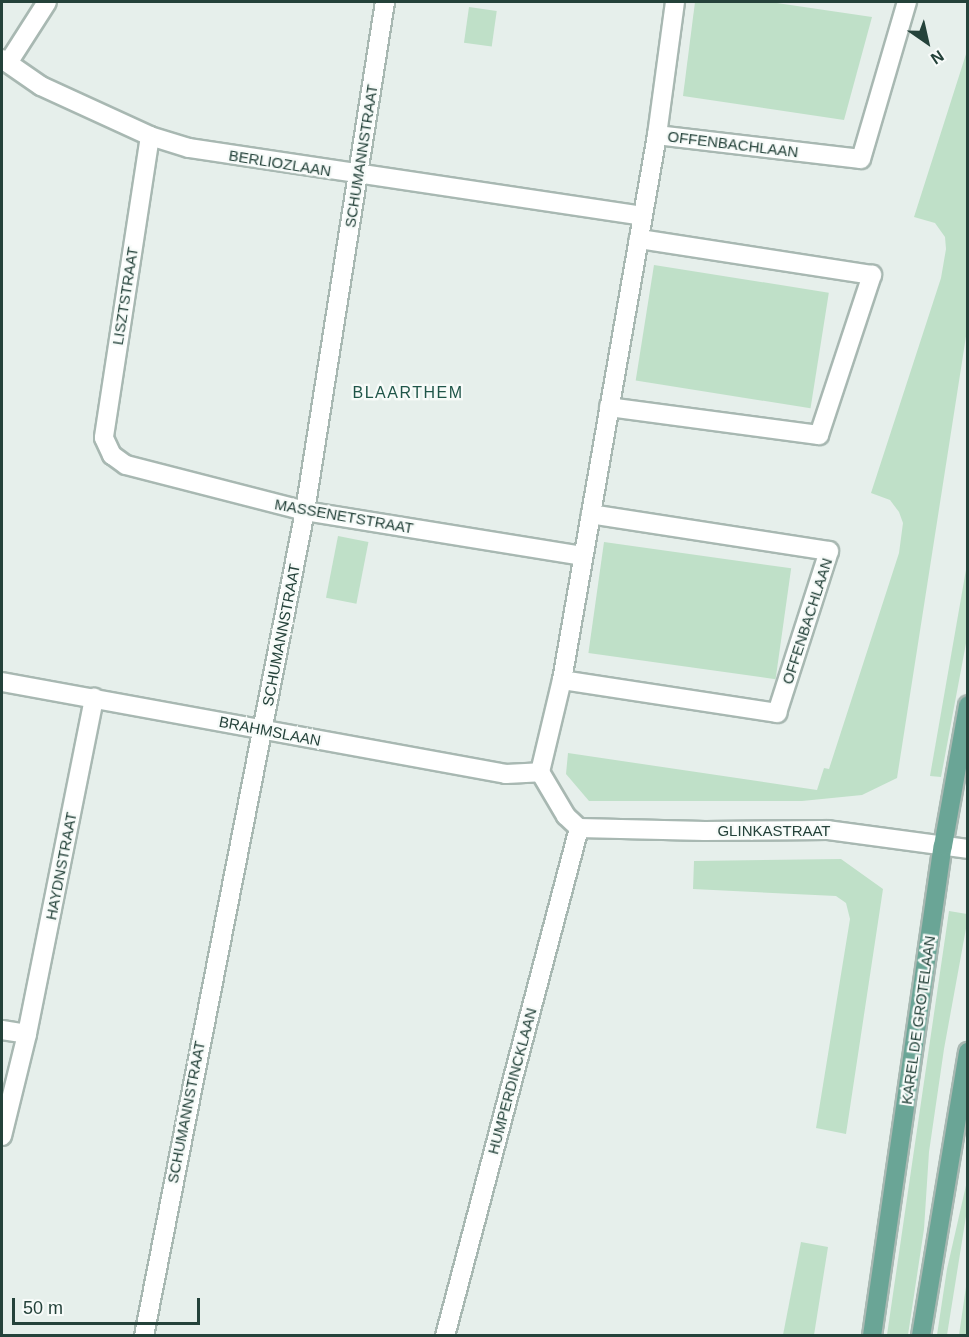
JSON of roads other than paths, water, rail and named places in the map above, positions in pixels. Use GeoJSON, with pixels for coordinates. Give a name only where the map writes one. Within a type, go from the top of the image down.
{"type":"FeatureCollection","features":[{"type":"Feature","properties":{"kind":"main road","name":"KAREL DE GROTELAAN"},"geometry":{"type":"LineString","coordinates":[[872,1335],[943,846],[968,705]]}},
{"type":"Feature","properties":{"kind":"main road"},"geometry":{"type":"LineString","coordinates":[[921,1335],[968,1052]]}},
{"type":"Feature","properties":{"kind":"street"},"geometry":{"type":"LineString","coordinates":[[5,61],[47,2]]}},
{"type":"Feature","properties":{"kind":"street","name":"SCHUMANNSTRAAT"},"geometry":{"type":"LineString","coordinates":[[144,1335],[305,512],[385,2]]}},
{"type":"Feature","properties":{"kind":"street","name":"OFFENBACHLAAN"},"geometry":{"type":"LineString","coordinates":[[540,772],[562,680],[657,135],[675,2]]}},
{"type":"Feature","properties":{"kind":"street","name":"OFFENBACHLAAN"},"geometry":{"type":"LineString","coordinates":[[657,135],[861,159],[907,2]]}},
{"type":"Feature","properties":{"kind":"street","name":"BERLIOZLAAN"},"geometry":{"type":"LineString","coordinates":[[5,61],[41,87],[150,136],[189,148],[642,216]]}},
{"type":"Feature","properties":{"kind":"street","name":"LISZTSTRAAT"},"geometry":{"type":"LineString","coordinates":[[112,455],[104,438],[150,136]]}},
{"type":"Feature","properties":{"kind":"street"},"geometry":{"type":"LineString","coordinates":[[609,407],[819,435],[872,275],[639,239]]}},
{"type":"Feature","properties":{"kind":"street","name":"MASSENETSTRAAT"},"geometry":{"type":"LineString","coordinates":[[112,455],[126,465],[305,512],[582,556]]}},
{"type":"Feature","properties":{"kind":"street","name":"OFFENBACHLAAN"},"geometry":{"type":"LineString","coordinates":[[562,680],[777,713],[829,551],[591,514]]}},
{"type":"Feature","properties":{"kind":"street","name":"BRAHMSLAAN"},"geometry":{"type":"LineString","coordinates":[[2,682],[506,774],[540,772]]}},
{"type":"Feature","properties":{"kind":"street","name":"HAYDNSTRAAT"},"geometry":{"type":"LineString","coordinates":[[2,1136],[27,1034],[94,698]]}},
{"type":"Feature","properties":{"kind":"street"},"geometry":{"type":"LineString","coordinates":[[540,772],[566,816],[579,828]]}},
{"type":"Feature","properties":{"kind":"street","name":"GLINKASTRAAT"},"geometry":{"type":"LineString","coordinates":[[579,828],[705,831],[828,830],[968,849]]}},
{"type":"Feature","properties":{"kind":"street","name":"HUMPERDINCKLAAN"},"geometry":{"type":"LineString","coordinates":[[445,1335],[579,828]]}},
{"type":"Feature","properties":{"kind":"street"},"geometry":{"type":"LineString","coordinates":[[2,1030],[27,1034]]}},
{"type":"Feature","properties":{"kind":"district","name":"BLAARTHEM"},"geometry":{"type":"Point","coordinates":[408,393]}}]}
